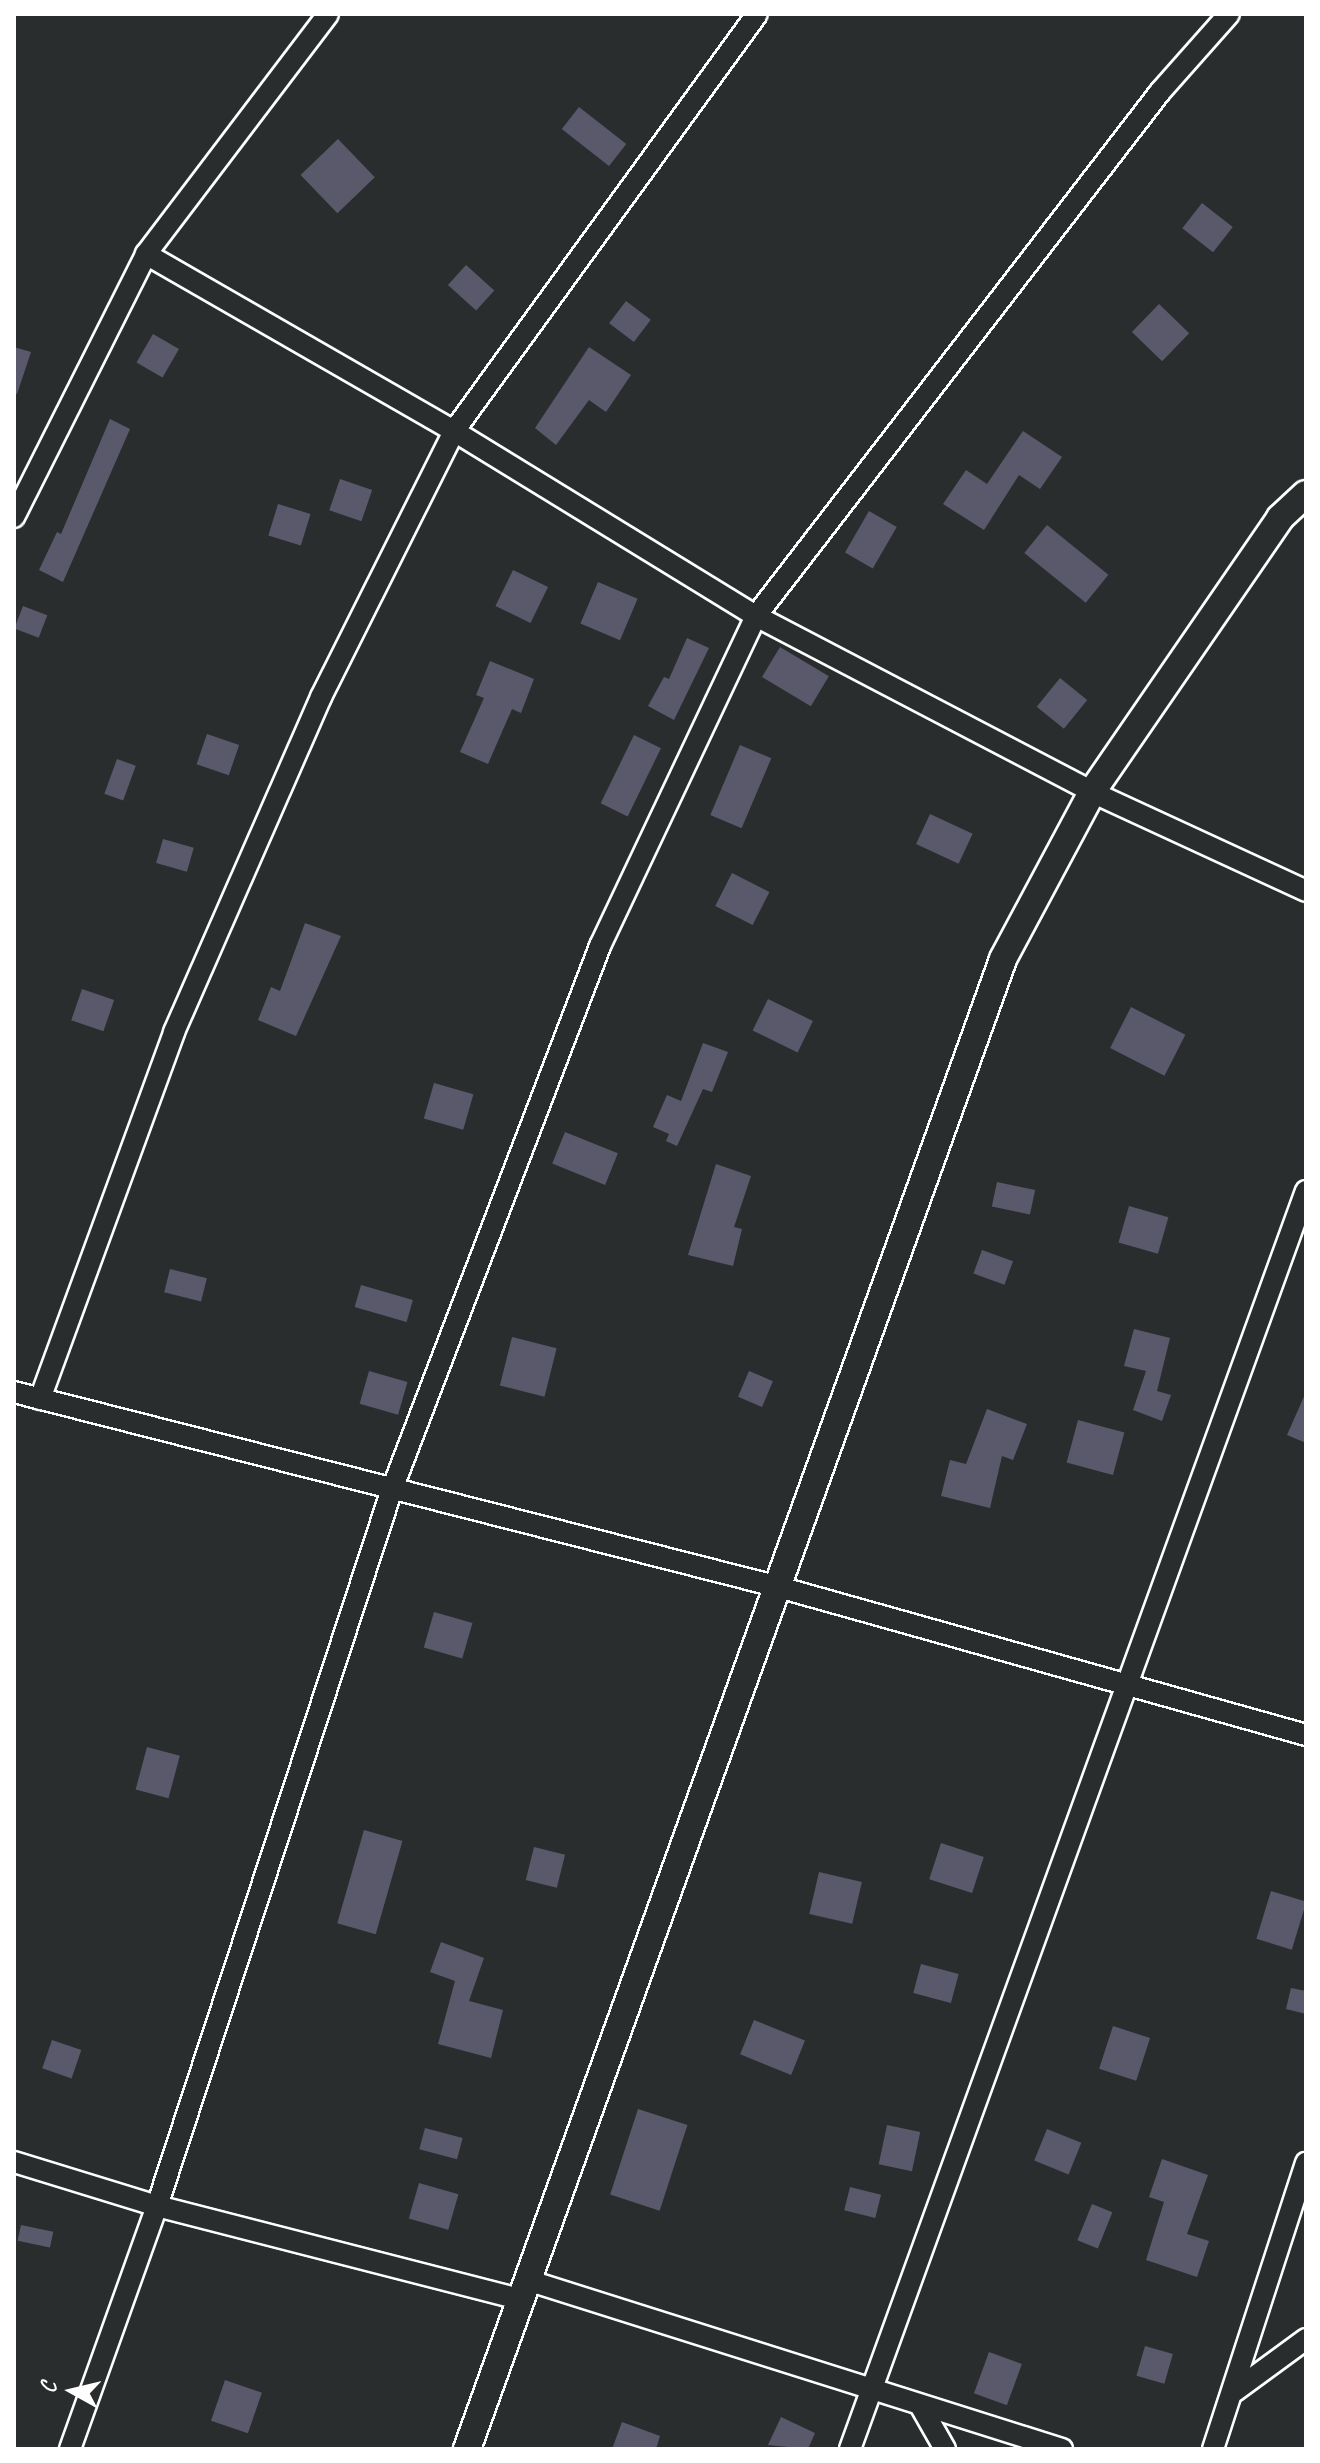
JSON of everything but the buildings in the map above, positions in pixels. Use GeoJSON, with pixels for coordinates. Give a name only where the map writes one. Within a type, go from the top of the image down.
{"type":"FeatureCollection","features":[{"type":"Feature","properties":{"kind":"street"},"geometry":{"type":"LineString","coordinates":[[14,517],[146,254],[328,14]]}},
{"type":"Feature","properties":{"kind":"street"},"geometry":{"type":"LineString","coordinates":[[40,1399],[174,1032],[321,697],[454,431],[757,14]]}},
{"type":"Feature","properties":{"kind":"street"},"geometry":{"type":"LineString","coordinates":[[70,2449],[157,2206],[391,1492],[600,946],[756,616],[1160,92],[1229,14]]}},
{"type":"Feature","properties":{"kind":"street"},"geometry":{"type":"LineString","coordinates":[[146,254],[454,431],[756,616],[1092,792],[1306,891]]}},
{"type":"Feature","properties":{"kind":"street"},"geometry":{"type":"LineString","coordinates":[[467,2449],[1003,959],[1092,792],[1280,518],[1306,494]]}},
{"type":"Feature","properties":{"kind":"street"},"geometry":{"type":"LineString","coordinates":[[850,2449],[1122,1686],[1306,1191]]}},
{"type":"Feature","properties":{"kind":"street"},"geometry":{"type":"LineString","coordinates":[[14,1392],[391,1492],[775,1586],[1122,1686],[1306,1735]]}},
{"type":"Feature","properties":{"kind":"street"},"geometry":{"type":"LineString","coordinates":[[14,2162],[157,2206],[524,2290],[870,2389],[1062,2449]]}},
{"type":"Feature","properties":{"kind":"street"},"geometry":{"type":"LineString","coordinates":[[1213,2449],[1235,2391],[1306,2163]]}},
{"type":"Feature","properties":{"kind":"street"},"geometry":{"type":"LineString","coordinates":[[1235,2391],[1306,2339]]}},
{"type":"Feature","properties":{"kind":"street"},"geometry":{"type":"LineString","coordinates":[[920,2405],[945,2449]]}}]}
